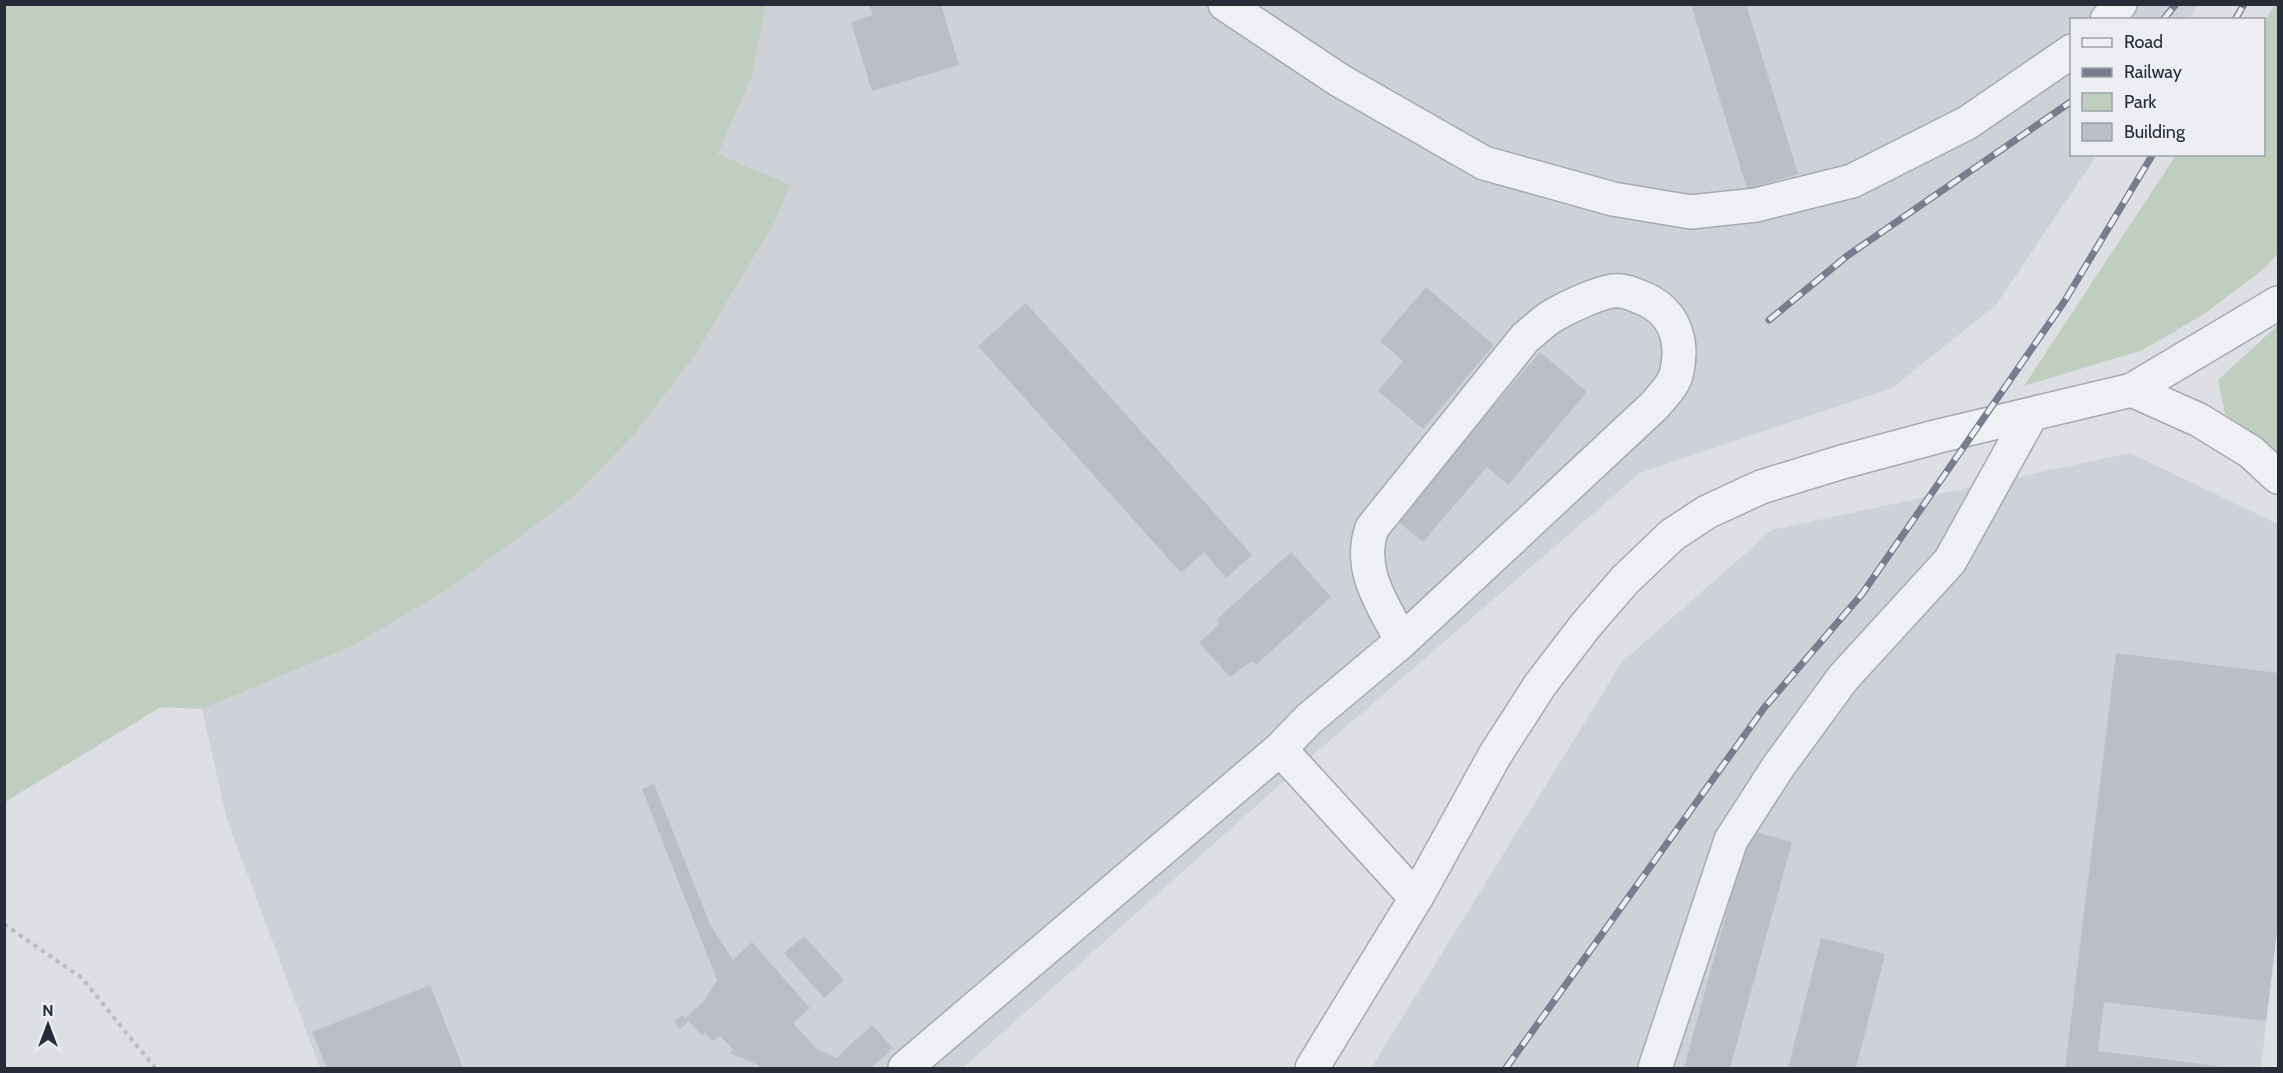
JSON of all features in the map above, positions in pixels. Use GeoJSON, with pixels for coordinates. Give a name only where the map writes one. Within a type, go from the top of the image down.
{"type":"FeatureCollection","features":[{"type":"Feature","properties":{"kind":"street"},"geometry":{"type":"LineString","coordinates":[[1225,4],[1339,80],[1484,163],[1613,198],[1692,212],[1756,205],[1852,181],[1967,123],[2070,52]]}},
{"type":"Feature","properties":{"kind":"street"},"geometry":{"type":"LineString","coordinates":[[2109,18],[2120,4]]}},
{"type":"Feature","properties":{"kind":"street"},"geometry":{"type":"LineString","coordinates":[[905,1068],[1280,749],[1309,719],[1402,641],[1655,405],[1669,388],[1677,373],[1679,354],[1677,334],[1663,309],[1653,302],[1624,291],[1612,291],[1552,316],[1525,338],[1372,528],[1367,543],[1372,584],[1402,641]]}},
{"type":"Feature","properties":{"kind":"street"},"geometry":{"type":"LineString","coordinates":[[1312,1068],[1416,898],[1496,755],[1540,685],[1609,598],[1672,535],[1707,512],[1761,487],[1929,438],[2132,390],[2278,303]]}},
{"type":"Feature","properties":{"kind":"street"},"geometry":{"type":"LineString","coordinates":[[2132,390],[2199,420],[2251,452],[2278,477]]}},
{"type":"Feature","properties":{"kind":"street"},"geometry":{"type":"LineString","coordinates":[[1655,1068],[1731,840],[1778,767],[1843,678],[1950,561],[2031,415]]}},
{"type":"Feature","properties":{"kind":"street"},"geometry":{"type":"LineString","coordinates":[[1280,749],[1416,898]]}},
{"type":"Feature","properties":{"kind":"path"},"geometry":{"type":"LineString","coordinates":[[4,924],[82,978],[155,1068]]}},
{"type":"Feature","properties":{"kind":"shaded area"},"geometry":{"type":"Polygon","coordinates":[[[766,5],[2198,5],[2189,18],[2070,18],[2070,156],[2096,156],[1996,305],[1892,388],[1640,473],[1313,755],[963,1068],[320,1068],[227,820],[202,709],[350,647],[573,497],[635,434],[695,355],[789,183],[718,154],[752,76],[766,5]]]}},
{"type":"Feature","properties":{"kind":"shaded area"},"geometry":{"type":"Polygon","coordinates":[[[2130,453],[2278,524],[2278,922],[2261,1068],[1371,1068],[1622,662],[1772,530],[2130,453]]]}},
{"type":"Feature","properties":{"kind":"green space"},"geometry":{"type":"Polygon","coordinates":[[[5,4],[766,5],[752,76],[718,154],[790,184],[776,220],[695,355],[635,434],[573,497],[450,588],[350,647],[202,709],[161,707],[5,802],[5,4]]]}},
{"type":"Feature","properties":{"kind":"green space"},"geometry":{"type":"Polygon","coordinates":[[[2275,5],[2278,5],[2278,253],[2265,268],[2204,314],[2143,350],[2024,386],[2175,156],[2265,156],[2265,20],[2275,5]]]}},
{"type":"Feature","properties":{"kind":"green space"},"geometry":{"type":"Polygon","coordinates":[[[2278,325],[2278,452],[2225,414],[2218,380],[2278,325]]]}},
{"type":"Feature","properties":{"kind":"building"},"geometry":{"type":"Polygon","coordinates":[[[869,4],[941,4],[959,65],[872,91],[851,22],[873,15],[869,4]]]}},
{"type":"Feature","properties":{"kind":"building"},"geometry":{"type":"Polygon","coordinates":[[[1691,4],[1746,4],[1798,174],[1747,189],[1691,4]]]}},
{"type":"Feature","properties":{"kind":"building"},"geometry":{"type":"Polygon","coordinates":[[[1426,287],[1494,345],[1423,429],[1378,391],[1403,361],[1380,341],[1426,287]]]}},
{"type":"Feature","properties":{"kind":"building"},"geometry":{"type":"Polygon","coordinates":[[[1026,303],[1252,555],[1226,578],[1204,552],[1181,573],[978,346],[1026,303]]]}},
{"type":"Feature","properties":{"kind":"building"},"geometry":{"type":"Polygon","coordinates":[[[1540,352],[1587,392],[1508,485],[1487,467],[1423,542],[1396,520],[1540,352]]]}},
{"type":"Feature","properties":{"kind":"building"},"geometry":{"type":"Polygon","coordinates":[[[1291,552],[1331,597],[1256,665],[1252,661],[1230,677],[1199,643],[1219,624],[1216,620],[1291,552]]]}},
{"type":"Feature","properties":{"kind":"building"},"geometry":{"type":"Polygon","coordinates":[[[2116,653],[2278,673],[2278,923],[2266,1021],[2104,1002],[2098,1051],[2233,1068],[2065,1068],[2116,653]]]}},
{"type":"Feature","properties":{"kind":"building"},"geometry":{"type":"Polygon","coordinates":[[[654,784],[710,924],[733,960],[752,942],[810,1008],[793,1023],[816,1048],[836,1058],[872,1025],[893,1048],[871,1068],[760,1068],[730,1053],[733,1049],[720,1036],[713,1041],[705,1033],[702,1036],[689,1021],[680,1029],[674,1022],[682,1015],[685,1018],[704,1001],[717,980],[642,789],[654,784]]]}},
{"type":"Feature","properties":{"kind":"building"},"geometry":{"type":"Polygon","coordinates":[[[1749,830],[1792,842],[1730,1068],[1684,1068],[1749,830]]]}},
{"type":"Feature","properties":{"kind":"building"},"geometry":{"type":"Polygon","coordinates":[[[804,936],[844,980],[824,998],[784,953],[804,936]]]}},
{"type":"Feature","properties":{"kind":"building"},"geometry":{"type":"Polygon","coordinates":[[[1821,938],[1885,954],[1856,1068],[1788,1068],[1821,938]]]}},
{"type":"Feature","properties":{"kind":"building"},"geometry":{"type":"Polygon","coordinates":[[[430,985],[463,1068],[327,1068],[312,1032],[430,985]]]}},
{"type":"Feature","properties":{"kind":"railway"},"geometry":{"type":"LineString","coordinates":[[2165,18],[2176,4]]}},
{"type":"Feature","properties":{"kind":"railway"},"geometry":{"type":"LineString","coordinates":[[2236,18],[2244,4]]}},
{"type":"Feature","properties":{"kind":"railway"},"geometry":{"type":"LineString","coordinates":[[1769,320],[1847,256],[2070,102]]}},
{"type":"Feature","properties":{"kind":"railway"},"geometry":{"type":"LineString","coordinates":[[1506,1068],[1764,708],[1862,594],[2064,302],[2152,156]]}}]}
